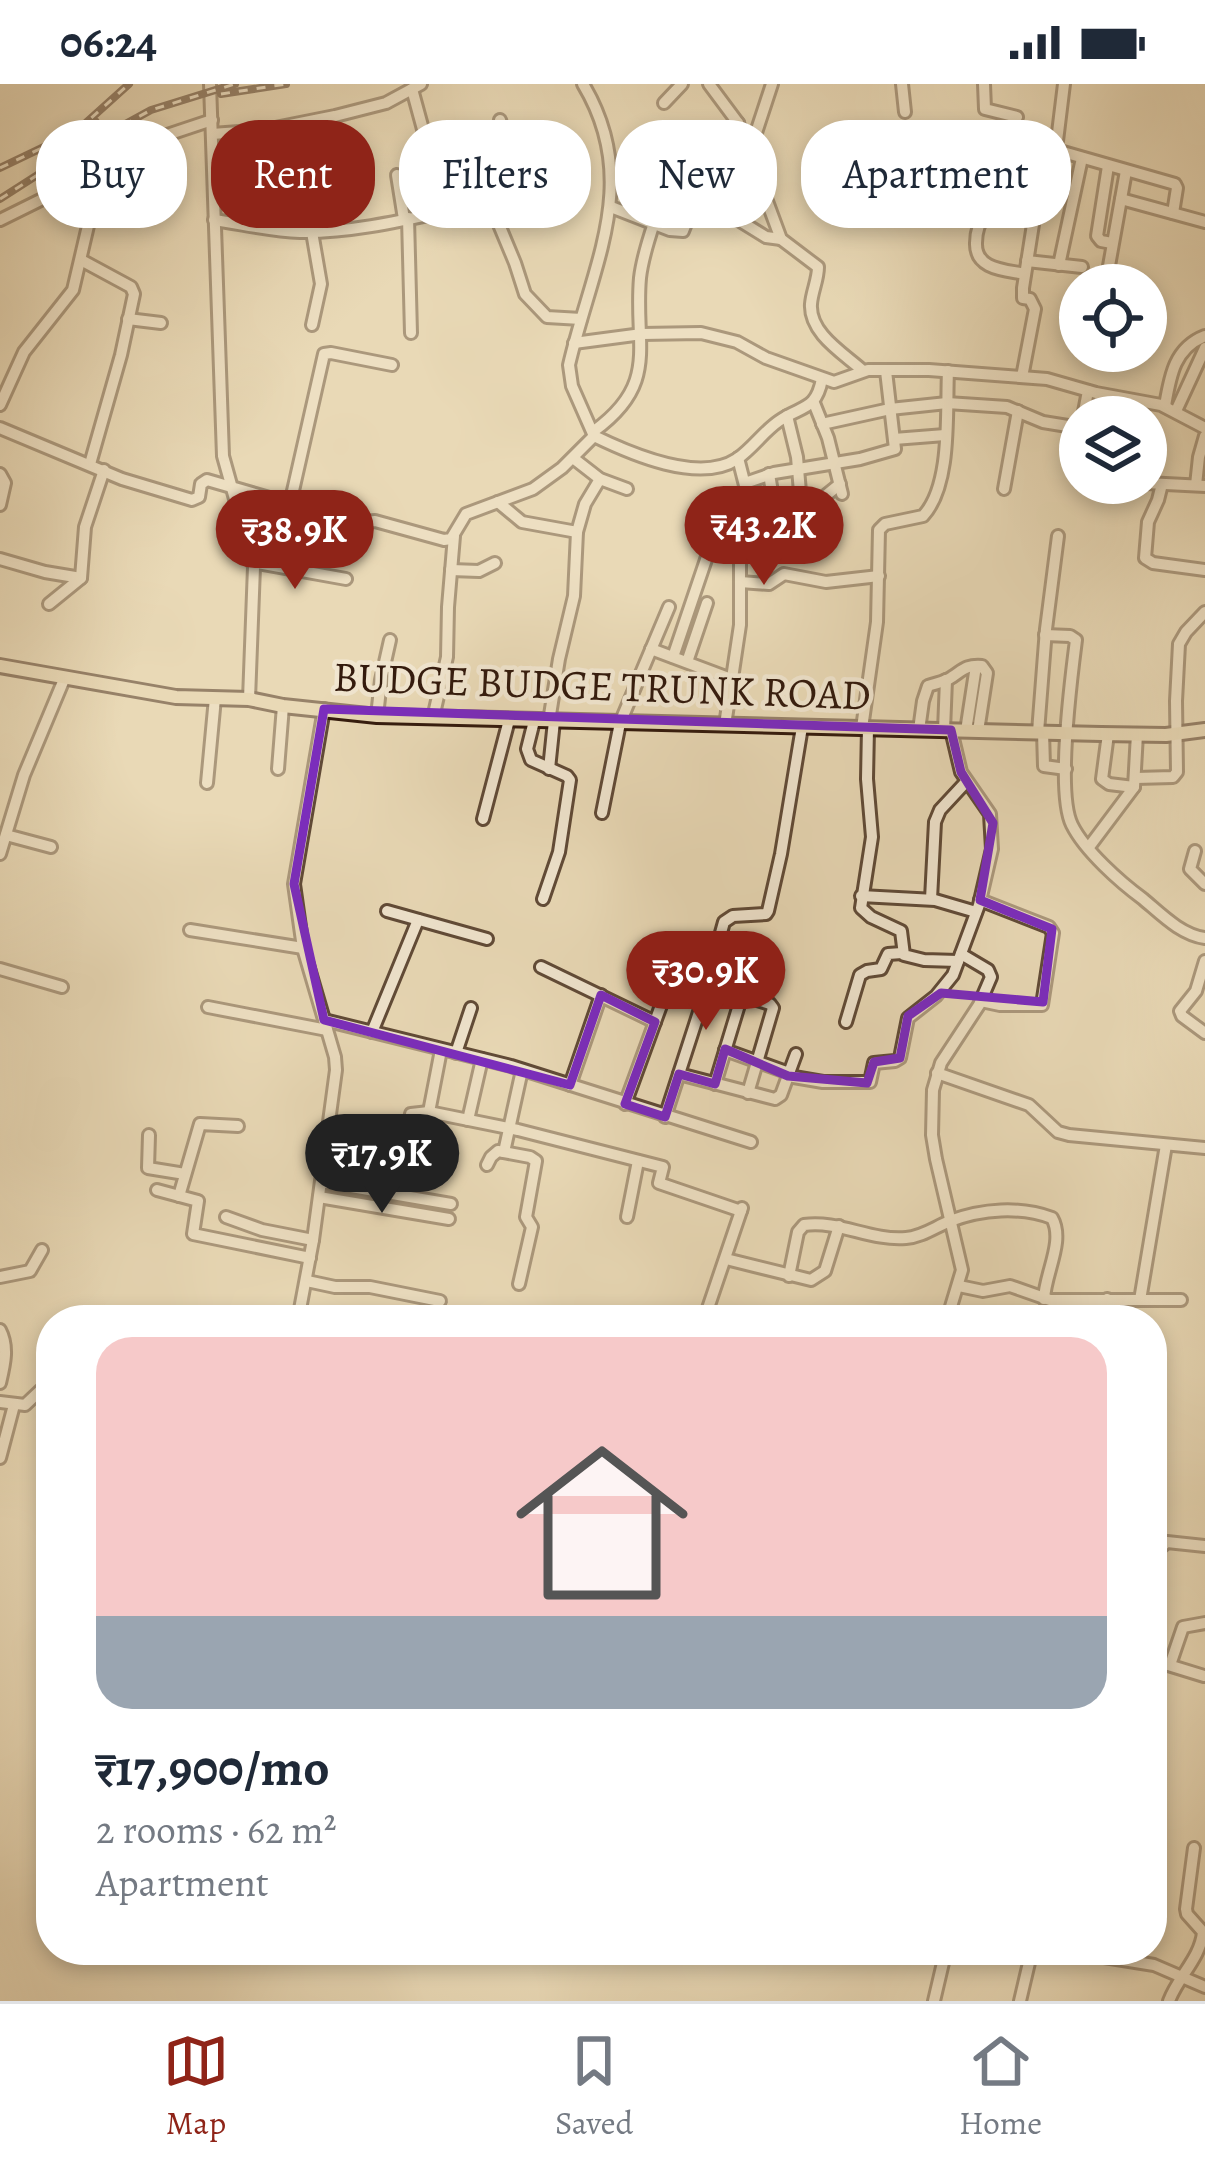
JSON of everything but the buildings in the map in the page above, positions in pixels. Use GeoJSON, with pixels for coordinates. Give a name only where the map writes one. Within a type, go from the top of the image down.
{"type":"FeatureCollection","features":[{"type":"Feature","properties":{"kind":"main road","name":"BUDGE BUDGE TRUNK ROAD"},"geometry":{"type":"LineString","coordinates":[[1,665],[176,697],[249,699],[377,716],[1108,734],[1205,730]]}},
{"type":"Feature","properties":{"kind":"street"},"geometry":{"type":"LineString","coordinates":[[210,84],[212,120]]}},
{"type":"Feature","properties":{"kind":"street"},"geometry":{"type":"LineString","coordinates":[[583,84],[600,114],[611,170],[611,208],[569,365],[569,378],[594,434],[627,452],[708,469],[738,458],[770,427],[814,403],[822,379]]}},
{"type":"Feature","properties":{"kind":"street"},"geometry":{"type":"LineString","coordinates":[[664,103],[682,84]]}},
{"type":"Feature","properties":{"kind":"street"},"geometry":{"type":"LineString","coordinates":[[709,84],[736,120]]}},
{"type":"Feature","properties":{"kind":"street"},"geometry":{"type":"LineString","coordinates":[[760,120],[772,84]]}},
{"type":"Feature","properties":{"kind":"street"},"geometry":{"type":"LineString","coordinates":[[902,84],[905,112]]}},
{"type":"Feature","properties":{"kind":"street"},"geometry":{"type":"LineString","coordinates":[[984,84],[985,109],[1017,117]]}},
{"type":"Feature","properties":{"kind":"street"},"geometry":{"type":"LineString","coordinates":[[1057,120],[1064,84]]}},
{"type":"Feature","properties":{"kind":"street"},"geometry":{"type":"LineString","coordinates":[[320,120],[386,103],[416,86],[422,120]]}},
{"type":"Feature","properties":{"kind":"street"},"geometry":{"type":"LineString","coordinates":[[1071,154],[1176,185],[1173,213]]}},
{"type":"Feature","properties":{"kind":"street"},"geometry":{"type":"LineString","coordinates":[[1059,264],[1082,158]]}},
{"type":"Feature","properties":{"kind":"street"},"geometry":{"type":"LineString","coordinates":[[1108,166],[1097,236],[1112,244]]}},
{"type":"Feature","properties":{"kind":"street"},"geometry":{"type":"LineString","coordinates":[[1109,264],[1126,171]]}},
{"type":"Feature","properties":{"kind":"street"},"geometry":{"type":"LineString","coordinates":[[397,175],[399,185]]}},
{"type":"Feature","properties":{"kind":"street"},"geometry":{"type":"LineString","coordinates":[[1121,199],[1205,221]]}},
{"type":"Feature","properties":{"kind":"street"},"geometry":{"type":"LineString","coordinates":[[0,220],[36,202]]}},
{"type":"Feature","properties":{"kind":"street"},"geometry":{"type":"LineString","coordinates":[[611,208],[615,209]]}},
{"type":"Feature","properties":{"kind":"street"},"geometry":{"type":"LineString","coordinates":[[269,228],[312,232],[399,219]]}},
{"type":"Feature","properties":{"kind":"street"},"geometry":{"type":"LineString","coordinates":[[777,227],[781,239]]}},
{"type":"Feature","properties":{"kind":"street"},"geometry":{"type":"LineString","coordinates":[[0,405],[24,352],[73,290],[88,228]]}},
{"type":"Feature","properties":{"kind":"street"},"geometry":{"type":"LineString","coordinates":[[214,228],[223,456],[252,562],[249,699]]}},
{"type":"Feature","properties":{"kind":"street"},"geometry":{"type":"LineString","coordinates":[[406,228],[411,333]]}},
{"type":"Feature","properties":{"kind":"street"},"geometry":{"type":"LineString","coordinates":[[500,228],[534,305],[547,317],[580,319]]}},
{"type":"Feature","properties":{"kind":"street"},"geometry":{"type":"LineString","coordinates":[[433,718],[447,657],[454,536],[466,514],[533,489],[573,458],[629,398],[639,370],[640,282],[652,228]]}},
{"type":"Feature","properties":{"kind":"street"},"geometry":{"type":"LineString","coordinates":[[751,228],[781,239],[818,267],[812,320],[862,370]]}},
{"type":"Feature","properties":{"kind":"street"},"geometry":{"type":"LineString","coordinates":[[979,228],[978,256],[989,266],[1059,265]]}},
{"type":"Feature","properties":{"kind":"street"},"geometry":{"type":"LineString","coordinates":[[1022,377],[1035,309],[1022,293],[1032,228]]}},
{"type":"Feature","properties":{"kind":"street"},"geometry":{"type":"LineString","coordinates":[[312,232],[321,284],[313,325]]}},
{"type":"Feature","properties":{"kind":"street"},"geometry":{"type":"LineString","coordinates":[[81,260],[134,290],[90,464]]}},
{"type":"Feature","properties":{"kind":"street"},"geometry":{"type":"LineString","coordinates":[[128,319],[160,323]]}},
{"type":"Feature","properties":{"kind":"street"},"geometry":{"type":"LineString","coordinates":[[574,343],[700,333],[737,342],[822,379],[843,380],[862,370],[948,371],[1057,380],[1114,396]]}},
{"type":"Feature","properties":{"kind":"street"},"geometry":{"type":"LineString","coordinates":[[1171,408],[1172,369],[1190,343],[1205,336]]}},
{"type":"Feature","properties":{"kind":"street"},"geometry":{"type":"LineString","coordinates":[[1171,408],[1205,348]]}},
{"type":"Feature","properties":{"kind":"street"},"geometry":{"type":"LineString","coordinates":[[290,504],[324,354],[392,365]]}},
{"type":"Feature","properties":{"kind":"street"},"geometry":{"type":"LineString","coordinates":[[745,483],[895,448],[886,371]]}},
{"type":"Feature","properties":{"kind":"street"},"geometry":{"type":"LineString","coordinates":[[902,953],[901,931],[863,912],[860,904],[872,837],[865,728],[877,622],[880,526],[923,517],[929,511],[941,475],[948,371]]}},
{"type":"Feature","properties":{"kind":"street"},"geometry":{"type":"LineString","coordinates":[[1087,396],[1088,391]]}},
{"type":"Feature","properties":{"kind":"street"},"geometry":{"type":"LineString","coordinates":[[800,502],[819,501],[841,489],[814,403]]}},
{"type":"Feature","properties":{"kind":"street"},"geometry":{"type":"LineString","coordinates":[[823,424],[890,409],[947,403],[1018,411],[1059,425]]}},
{"type":"Feature","properties":{"kind":"street"},"geometry":{"type":"LineString","coordinates":[[1167,407],[1205,432],[1199,457],[1201,485],[1167,484]]}},
{"type":"Feature","properties":{"kind":"street"},"geometry":{"type":"LineString","coordinates":[[1004,489],[1018,411]]}},
{"type":"Feature","properties":{"kind":"street"},"geometry":{"type":"LineString","coordinates":[[787,416],[797,457],[802,527]]}},
{"type":"Feature","properties":{"kind":"street"},"geometry":{"type":"LineString","coordinates":[[0,428],[142,486],[192,500],[199,497],[203,481],[231,485],[345,524],[375,521],[444,540],[454,536]]}},
{"type":"Feature","properties":{"kind":"street"},"geometry":{"type":"LineString","coordinates":[[894,439],[945,435]]}},
{"type":"Feature","properties":{"kind":"street"},"geometry":{"type":"LineString","coordinates":[[573,458],[600,479],[627,490]]}},
{"type":"Feature","properties":{"kind":"street"},"geometry":{"type":"LineString","coordinates":[[725,725],[740,626],[740,547],[748,508],[738,458]]}},
{"type":"Feature","properties":{"kind":"street"},"geometry":{"type":"LineString","coordinates":[[49,604],[81,578],[85,527],[104,470]]}},
{"type":"Feature","properties":{"kind":"street"},"geometry":{"type":"LineString","coordinates":[[0,474],[5,483],[0,505]]}},
{"type":"Feature","properties":{"kind":"street"},"geometry":{"type":"LineString","coordinates":[[769,474],[776,523],[782,532]]}},
{"type":"Feature","properties":{"kind":"street"},"geometry":{"type":"LineString","coordinates":[[549,769],[546,721],[574,596],[577,532],[585,504],[600,479]]}},
{"type":"Feature","properties":{"kind":"street"},"geometry":{"type":"LineString","coordinates":[[740,547],[770,548],[782,532],[819,526],[819,501]]}},
{"type":"Feature","properties":{"kind":"street"},"geometry":{"type":"LineString","coordinates":[[498,502],[522,523],[577,532]]}},
{"type":"Feature","properties":{"kind":"street"},"geometry":{"type":"LineString","coordinates":[[1155,504],[1145,558],[1205,570]]}},
{"type":"Feature","properties":{"kind":"street"},"geometry":{"type":"LineString","coordinates":[[673,657],[715,533]]}},
{"type":"Feature","properties":{"kind":"street"},"geometry":{"type":"LineString","coordinates":[[1058,536],[1045,634],[1041,732],[1044,766],[1066,769]]}},
{"type":"Feature","properties":{"kind":"street"},"geometry":{"type":"LineString","coordinates":[[0,559],[81,578]]}},
{"type":"Feature","properties":{"kind":"street"},"geometry":{"type":"LineString","coordinates":[[252,562],[346,579]]}},
{"type":"Feature","properties":{"kind":"street"},"geometry":{"type":"LineString","coordinates":[[451,570],[479,571],[494,563]]}},
{"type":"Feature","properties":{"kind":"street"},"geometry":{"type":"LineString","coordinates":[[740,582],[769,584],[784,574],[826,582],[879,576]]}},
{"type":"Feature","properties":{"kind":"street"},"geometry":{"type":"LineString","coordinates":[[687,662],[707,603]]}},
{"type":"Feature","properties":{"kind":"street"},"geometry":{"type":"LineString","coordinates":[[602,813],[620,723],[669,607]]}},
{"type":"Feature","properties":{"kind":"street"},"geometry":{"type":"LineString","coordinates":[[1108,734],[1102,779],[1109,784],[1176,775],[1180,644],[1205,612]]}},
{"type":"Feature","properties":{"kind":"street"},"geometry":{"type":"LineString","coordinates":[[1045,634],[1076,640],[1066,769],[1072,825],[1129,889],[1186,933],[1205,938]]}},
{"type":"Feature","properties":{"kind":"street"},"geometry":{"type":"LineString","coordinates":[[377,716],[390,640]]}},
{"type":"Feature","properties":{"kind":"street"},"geometry":{"type":"LineString","coordinates":[[651,649],[731,679]]}},
{"type":"Feature","properties":{"kind":"street"},"geometry":{"type":"LineString","coordinates":[[919,730],[926,689],[963,667],[976,666],[972,731]]}},
{"type":"Feature","properties":{"kind":"street"},"geometry":{"type":"LineString","coordinates":[[0,854],[24,775],[64,676]]}},
{"type":"Feature","properties":{"kind":"street"},"geometry":{"type":"LineString","coordinates":[[725,1050],[789,1075],[823,1082],[870,1082],[874,1063],[900,1058],[908,1018],[941,991],[959,958],[989,871],[993,823],[961,772],[947,730],[946,680]]}},
{"type":"Feature","properties":{"kind":"street"},"geometry":{"type":"LineString","coordinates":[[207,783],[215,698]]}},
{"type":"Feature","properties":{"kind":"street"},"geometry":{"type":"LineString","coordinates":[[278,769],[283,706]]}},
{"type":"Feature","properties":{"kind":"street"},"geometry":{"type":"LineString","coordinates":[[302,1305],[336,1070],[303,948],[294,884],[325,709]]}},
{"type":"Feature","properties":{"kind":"street"},"geometry":{"type":"LineString","coordinates":[[483,819],[508,720]]}},
{"type":"Feature","properties":{"kind":"street"},"geometry":{"type":"LineString","coordinates":[[543,899],[559,852],[570,780],[536,764],[528,754],[546,721]]}},
{"type":"Feature","properties":{"kind":"street"},"geometry":{"type":"LineString","coordinates":[[665,1117],[724,922],[733,916],[768,911],[802,727]]}},
{"type":"Feature","properties":{"kind":"street"},"geometry":{"type":"LineString","coordinates":[[1089,848],[1135,783],[1137,734]]}},
{"type":"Feature","properties":{"kind":"street"},"geometry":{"type":"LineString","coordinates":[[931,899],[935,822],[967,782]]}},
{"type":"Feature","properties":{"kind":"street"},"geometry":{"type":"LineString","coordinates":[[6,836],[51,847]]}},
{"type":"Feature","properties":{"kind":"street"},"geometry":{"type":"LineString","coordinates":[[1195,850],[1190,869],[1205,884]]}},
{"type":"Feature","properties":{"kind":"street"},"geometry":{"type":"LineString","coordinates":[[861,896],[978,906],[1049,927],[1053,933],[1042,1005],[981,1001]]}},
{"type":"Feature","properties":{"kind":"street"},"geometry":{"type":"LineString","coordinates":[[387,911],[487,939]]}},
{"type":"Feature","properties":{"kind":"street"},"geometry":{"type":"LineString","coordinates":[[372,1032],[418,920]]}},
{"type":"Feature","properties":{"kind":"street"},"geometry":{"type":"LineString","coordinates":[[190,930],[303,948]]}},
{"type":"Feature","properties":{"kind":"street"},"geometry":{"type":"LineString","coordinates":[[846,1022],[860,975],[880,969],[888,954],[924,960],[959,958],[990,973],[981,1001],[937,1072],[933,1090],[932,1135],[962,1270],[952,1305]]}},
{"type":"Feature","properties":{"kind":"street"},"geometry":{"type":"LineString","coordinates":[[1205,961],[1196,991],[1180,1011],[1205,1033]]}},
{"type":"Feature","properties":{"kind":"street"},"geometry":{"type":"LineString","coordinates":[[541,967],[656,1022]]}},
{"type":"Feature","properties":{"kind":"street"},"geometry":{"type":"LineString","coordinates":[[0,969],[62,988]]}},
{"type":"Feature","properties":{"kind":"street"},"geometry":{"type":"LineString","coordinates":[[706,984],[773,1008],[748,1093]]}},
{"type":"Feature","properties":{"kind":"street"},"geometry":{"type":"LineString","coordinates":[[626,1103],[668,989]]}},
{"type":"Feature","properties":{"kind":"street"},"geometry":{"type":"LineString","coordinates":[[570,1085],[602,995]]}},
{"type":"Feature","properties":{"kind":"street"},"geometry":{"type":"LineString","coordinates":[[715,1084],[742,995]]}},
{"type":"Feature","properties":{"kind":"street"},"geometry":{"type":"LineString","coordinates":[[208,1007],[372,1032],[482,1059],[751,1142]]}},
{"type":"Feature","properties":{"kind":"street"},"geometry":{"type":"LineString","coordinates":[[456,1053],[471,1008]]}},
{"type":"Feature","properties":{"kind":"street"},"geometry":{"type":"LineString","coordinates":[[429,1112],[441,1049]]}},
{"type":"Feature","properties":{"kind":"street"},"geometry":{"type":"LineString","coordinates":[[679,1074],[779,1098],[796,1054]]}},
{"type":"Feature","properties":{"kind":"street"},"geometry":{"type":"LineString","coordinates":[[468,1120],[482,1059]]}},
{"type":"Feature","properties":{"kind":"street"},"geometry":{"type":"LineString","coordinates":[[504,1152],[522,1070]]}},
{"type":"Feature","properties":{"kind":"street"},"geometry":{"type":"LineString","coordinates":[[937,1072],[1029,1106],[1058,1132],[1205,1148]]}},
{"type":"Feature","properties":{"kind":"street"},"geometry":{"type":"LineString","coordinates":[[393,1194],[411,1114],[429,1112],[663,1167],[659,1184],[742,1208],[709,1305]]}},
{"type":"Feature","properties":{"kind":"street"},"geometry":{"type":"LineString","coordinates":[[179,1196],[200,1124],[238,1126]]}},
{"type":"Feature","properties":{"kind":"street"},"geometry":{"type":"LineString","coordinates":[[149,1135],[148,1168],[185,1174]]}},
{"type":"Feature","properties":{"kind":"street"},"geometry":{"type":"LineString","coordinates":[[1140,1300],[1166,1144]]}},
{"type":"Feature","properties":{"kind":"street"},"geometry":{"type":"LineString","coordinates":[[487,1165],[494,1152],[536,1161],[526,1217],[532,1227],[519,1284]]}},
{"type":"Feature","properties":{"kind":"street"},"geometry":{"type":"LineString","coordinates":[[627,1217],[638,1161]]}},
{"type":"Feature","properties":{"kind":"street"},"geometry":{"type":"LineString","coordinates":[[322,1182],[451,1204]]}},
{"type":"Feature","properties":{"kind":"street"},"geometry":{"type":"LineString","coordinates":[[158,1190],[198,1201],[193,1234],[310,1258]]}},
{"type":"Feature","properties":{"kind":"street"},"geometry":{"type":"LineString","coordinates":[[319,1197],[449,1219]]}},
{"type":"Feature","properties":{"kind":"street"},"geometry":{"type":"LineString","coordinates":[[789,1276],[800,1227],[809,1223],[902,1238],[951,1221],[1007,1210],[1056,1221],[1044,1299]]}},
{"type":"Feature","properties":{"kind":"street"},"geometry":{"type":"LineString","coordinates":[[226,1217],[313,1240]]}},
{"type":"Feature","properties":{"kind":"street"},"geometry":{"type":"LineString","coordinates":[[726,1259],[812,1280],[821,1275],[838,1226]]}},
{"type":"Feature","properties":{"kind":"street"},"geometry":{"type":"LineString","coordinates":[[0,1277],[30,1271],[42,1250]]}},
{"type":"Feature","properties":{"kind":"street"},"geometry":{"type":"LineString","coordinates":[[307,1281],[440,1301]]}},
{"type":"Feature","properties":{"kind":"street"},"geometry":{"type":"LineString","coordinates":[[959,1286],[983,1291],[1010,1286],[1044,1299],[1181,1300]]}},
{"type":"Feature","properties":{"kind":"street"},"geometry":{"type":"LineString","coordinates":[[1106,1305],[1107,1299]]}},
{"type":"Feature","properties":{"kind":"street"},"geometry":{"type":"LineString","coordinates":[[0,1330],[6,1353],[0,1383]]}},
{"type":"Feature","properties":{"kind":"street"},"geometry":{"type":"LineString","coordinates":[[0,1402],[25,1405],[36,1395]]}},
{"type":"Feature","properties":{"kind":"street"},"geometry":{"type":"LineString","coordinates":[[0,1458],[14,1405]]}},
{"type":"Feature","properties":{"kind":"street"},"geometry":{"type":"LineString","coordinates":[[1167,1542],[1205,1546]]}},
{"type":"Feature","properties":{"kind":"street"},"geometry":{"type":"LineString","coordinates":[[1170,1666],[1180,1630],[1205,1622]]}},
{"type":"Feature","properties":{"kind":"street"},"geometry":{"type":"LineString","coordinates":[[1167,1665],[1204,1676]]}},
{"type":"Feature","properties":{"kind":"street"},"geometry":{"type":"LineString","coordinates":[[1169,2001],[1203,1938],[1186,1909],[1194,1848]]}},
{"type":"Feature","properties":{"kind":"street"},"geometry":{"type":"LineString","coordinates":[[934,2001],[942,1965]]}},
{"type":"Feature","properties":{"kind":"street"},"geometry":{"type":"LineString","coordinates":[[1020,2001],[1028,1965]]}},
{"type":"Feature","properties":{"kind":"street"},"geometry":{"type":"LineString","coordinates":[[1152,1965],[1205,1987]]}},
{"type":"Feature","properties":{"kind":"highlighted area"},"geometry":{"type":"Polygon","coordinates":[[[324,709],[951,730],[961,772],[993,823],[980,900],[1052,929],[1043,1002],[941,993],[908,1016],[900,1058],[874,1062],[867,1083],[788,1076],[725,1049],[715,1084],[679,1074],[665,1117],[625,1104],[655,1022],[601,995],[570,1085],[324,1020],[294,884],[324,709]]]}},
{"type":"Feature","properties":{"kind":"railway"},"geometry":{"type":"LineString","coordinates":[[89,120],[129,84]]}},
{"type":"Feature","properties":{"kind":"railway"},"geometry":{"type":"LineString","coordinates":[[0,199],[151,110],[235,84]]}},
{"type":"Feature","properties":{"kind":"railway"},"geometry":{"type":"LineString","coordinates":[[221,94],[286,84]]}},
{"type":"Feature","properties":{"kind":"railway"},"geometry":{"type":"LineString","coordinates":[[0,168],[36,151]]}}]}
